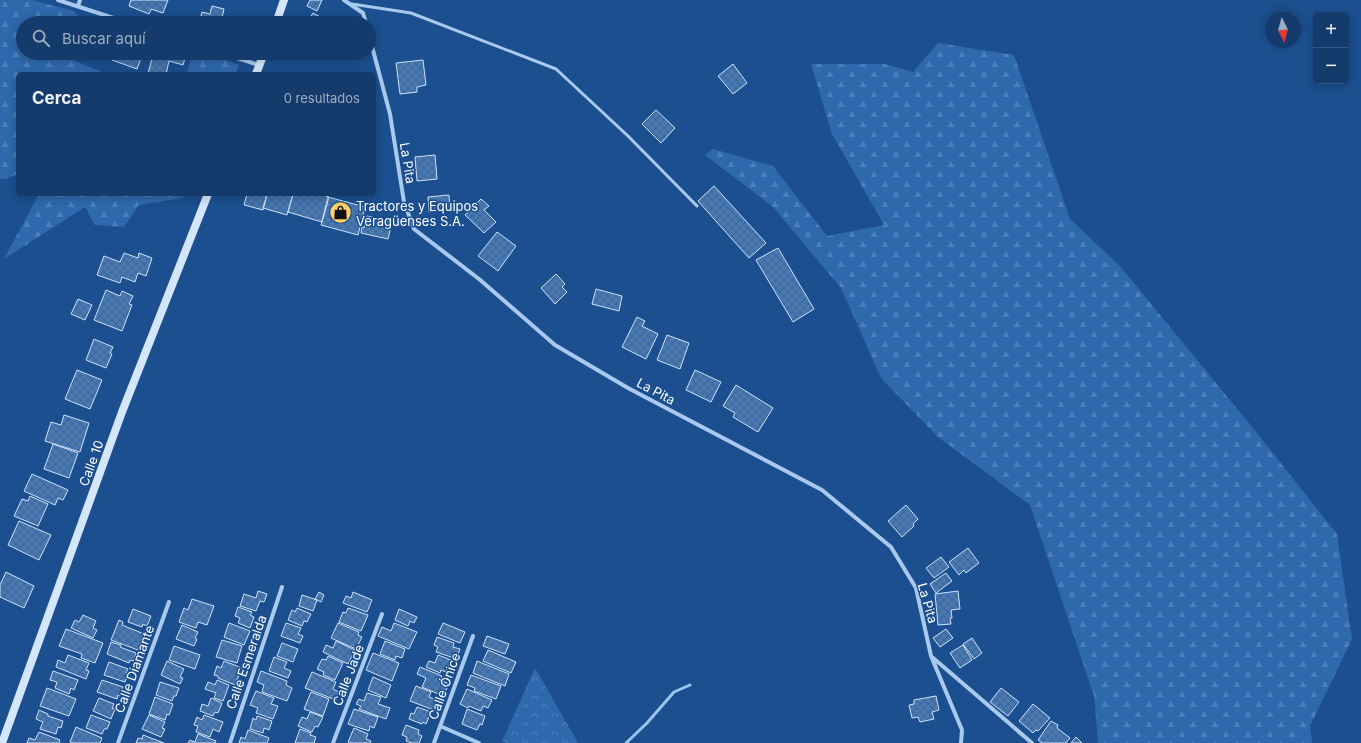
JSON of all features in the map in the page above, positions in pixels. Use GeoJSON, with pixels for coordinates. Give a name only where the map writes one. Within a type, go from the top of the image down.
{"type":"FeatureCollection","features":[{"type":"Feature","properties":{"kind":"main road"},"geometry":{"type":"LineString","coordinates":[[278,16],[284,0]]}},
{"type":"Feature","properties":{"kind":"main road"},"geometry":{"type":"LineString","coordinates":[[257,72],[262,60]]}},
{"type":"Feature","properties":{"kind":"main road","name":"Calle 10"},"geometry":{"type":"LineString","coordinates":[[2,743],[122,412],[207,196]]}},
{"type":"Feature","properties":{"kind":"street"},"geometry":{"type":"LineString","coordinates":[[58,0],[109,16]]}},
{"type":"Feature","properties":{"kind":"street"},"geometry":{"type":"LineString","coordinates":[[78,6],[80,0]]}},
{"type":"Feature","properties":{"kind":"street"},"geometry":{"type":"LineString","coordinates":[[344,0],[363,13],[364,16]]}},
{"type":"Feature","properties":{"kind":"street"},"geometry":{"type":"LineString","coordinates":[[244,60],[260,65]]}},
{"type":"Feature","properties":{"kind":"street","name":"La Pita"},"geometry":{"type":"LineString","coordinates":[[376,60],[390,114],[404,202],[414,229],[480,279],[555,345],[628,388],[816,486],[828,494],[891,547],[916,588],[931,656],[962,730],[961,743]]}},
{"type":"Feature","properties":{"kind":"street","name":"Calle Esmeralda"},"geometry":{"type":"LineString","coordinates":[[230,743],[282,587]]}},
{"type":"Feature","properties":{"kind":"street","name":"Calle Diamante"},"geometry":{"type":"LineString","coordinates":[[118,743],[169,602]]}},
{"type":"Feature","properties":{"kind":"street","name":"Calle Jade"},"geometry":{"type":"LineString","coordinates":[[333,743],[382,614]]}},
{"type":"Feature","properties":{"kind":"street","name":"Calle Ónice"},"geometry":{"type":"LineString","coordinates":[[434,743],[473,636]]}},
{"type":"Feature","properties":{"kind":"street"},"geometry":{"type":"LineString","coordinates":[[931,656],[1032,743]]}},
{"type":"Feature","properties":{"kind":"street"},"geometry":{"type":"LineString","coordinates":[[440,726],[479,743]]}},
{"type":"Feature","properties":{"kind":"lane"},"geometry":{"type":"LineString","coordinates":[[350,4],[411,13],[556,69],[628,136],[697,206]]}},
{"type":"Feature","properties":{"kind":"green space"},"geometry":{"type":"Polygon","coordinates":[[[0,0],[32,0],[74,11],[78,16],[16,16],[16,60],[73,60],[102,72],[16,72],[16,175],[6,179],[0,179],[0,0]]]}},
{"type":"Feature","properties":{"kind":"green space"},"geometry":{"type":"Polygon","coordinates":[[[938,43],[1014,55],[1070,219],[1119,265],[1253,428],[1337,534],[1352,639],[1310,726],[1312,743],[1098,743],[1094,696],[1030,505],[938,437],[881,378],[841,288],[773,207],[705,155],[713,149],[773,166],[827,236],[884,225],[832,134],[811,64],[885,64],[913,72],[938,43]]]}},
{"type":"Feature","properties":{"kind":"green space"},"geometry":{"type":"Polygon","coordinates":[[[190,60],[226,60],[239,65],[236,72],[187,72],[190,60]]]}},
{"type":"Feature","properties":{"kind":"green space"},"geometry":{"type":"Polygon","coordinates":[[[38,196],[184,196],[183,198],[139,205],[124,227],[95,225],[85,207],[4,259],[38,196]]]}},
{"type":"Feature","properties":{"kind":"green space"},"geometry":{"type":"Polygon","coordinates":[[[535,668],[578,743],[507,743],[502,741],[535,668]]]}},
{"type":"Feature","properties":{"kind":"building"},"geometry":{"type":"Polygon","coordinates":[[[131,0],[168,0],[163,13],[151,9],[149,14],[129,6],[131,0]]]}},
{"type":"Feature","properties":{"kind":"building"},"geometry":{"type":"Polygon","coordinates":[[[310,0],[322,0],[317,11],[307,6],[310,0]]]}},
{"type":"Feature","properties":{"kind":"building"},"geometry":{"type":"Polygon","coordinates":[[[212,6],[224,9],[222,16],[201,16],[202,12],[210,14],[212,6]]]}},
{"type":"Feature","properties":{"kind":"building"},"geometry":{"type":"Polygon","coordinates":[[[313,13],[318,16],[311,16],[313,13]]]}},
{"type":"Feature","properties":{"kind":"building"},"geometry":{"type":"Polygon","coordinates":[[[112,60],[140,60],[137,69],[112,60]]]}},
{"type":"Feature","properties":{"kind":"building"},"geometry":{"type":"Polygon","coordinates":[[[152,60],[184,60],[183,65],[169,61],[166,72],[148,72],[152,60]]]}},
{"type":"Feature","properties":{"kind":"building"},"geometry":{"type":"Polygon","coordinates":[[[423,60],[426,85],[417,87],[417,92],[400,94],[396,63],[423,60]]]}},
{"type":"Feature","properties":{"kind":"building"},"geometry":{"type":"Polygon","coordinates":[[[733,64],[747,83],[733,94],[718,76],[733,64]]]}},
{"type":"Feature","properties":{"kind":"building"},"geometry":{"type":"Polygon","coordinates":[[[656,110],[675,128],[661,143],[642,124],[656,110]]]}},
{"type":"Feature","properties":{"kind":"building"},"geometry":{"type":"Polygon","coordinates":[[[435,155],[437,179],[417,181],[415,157],[435,155]]]}},
{"type":"Feature","properties":{"kind":"building"},"geometry":{"type":"Polygon","coordinates":[[[714,186],[766,243],[749,258],[698,201],[714,186]]]}},
{"type":"Feature","properties":{"kind":"building"},"geometry":{"type":"Polygon","coordinates":[[[449,195],[450,210],[429,212],[428,197],[449,195]]]}},
{"type":"Feature","properties":{"kind":"building"},"geometry":{"type":"Polygon","coordinates":[[[246,196],[266,196],[263,210],[244,205],[246,196]]]}},
{"type":"Feature","properties":{"kind":"building"},"geometry":{"type":"Polygon","coordinates":[[[266,196],[292,196],[287,215],[263,208],[266,196]]]}},
{"type":"Feature","properties":{"kind":"building"},"geometry":{"type":"Polygon","coordinates":[[[292,196],[329,197],[322,222],[288,212],[292,196]]]}},
{"type":"Feature","properties":{"kind":"building"},"geometry":{"type":"Polygon","coordinates":[[[328,197],[365,207],[358,235],[321,225],[328,197]]]}},
{"type":"Feature","properties":{"kind":"building"},"geometry":{"type":"Polygon","coordinates":[[[481,199],[489,206],[484,210],[496,222],[484,233],[465,215],[481,199]]]}},
{"type":"Feature","properties":{"kind":"building"},"geometry":{"type":"Polygon","coordinates":[[[367,216],[392,222],[388,239],[361,233],[367,216]]]}},
{"type":"Feature","properties":{"kind":"building"},"geometry":{"type":"Polygon","coordinates":[[[497,232],[516,246],[498,271],[478,256],[497,232]]]}},
{"type":"Feature","properties":{"kind":"building"},"geometry":{"type":"Polygon","coordinates":[[[778,248],[814,309],[793,322],[756,260],[778,248]]]}},
{"type":"Feature","properties":{"kind":"building"},"geometry":{"type":"Polygon","coordinates":[[[124,253],[138,258],[139,253],[152,258],[146,276],[138,273],[135,282],[122,277],[120,283],[97,275],[104,256],[120,262],[124,253]]]}},
{"type":"Feature","properties":{"kind":"building"},"geometry":{"type":"Polygon","coordinates":[[[556,274],[565,284],[562,287],[567,292],[555,304],[541,288],[556,274]]]}},
{"type":"Feature","properties":{"kind":"building"},"geometry":{"type":"Polygon","coordinates":[[[596,289],[622,296],[619,311],[592,304],[596,289]]]}},
{"type":"Feature","properties":{"kind":"building"},"geometry":{"type":"Polygon","coordinates":[[[106,290],[120,296],[122,291],[133,296],[129,304],[132,305],[122,331],[94,320],[106,290]]]}},
{"type":"Feature","properties":{"kind":"building"},"geometry":{"type":"Polygon","coordinates":[[[78,299],[92,305],[85,320],[71,314],[78,299]]]}},
{"type":"Feature","properties":{"kind":"building"},"geometry":{"type":"Polygon","coordinates":[[[637,317],[645,321],[642,326],[658,334],[646,359],[622,347],[637,317]]]}},
{"type":"Feature","properties":{"kind":"building"},"geometry":{"type":"Polygon","coordinates":[[[667,335],[689,343],[680,369],[657,360],[667,335]]]}},
{"type":"Feature","properties":{"kind":"building"},"geometry":{"type":"Polygon","coordinates":[[[94,339],[113,347],[110,353],[112,354],[106,368],[86,360],[94,339]]]}},
{"type":"Feature","properties":{"kind":"building"},"geometry":{"type":"Polygon","coordinates":[[[77,370],[102,380],[90,409],[65,399],[77,370]]]}},
{"type":"Feature","properties":{"kind":"building"},"geometry":{"type":"Polygon","coordinates":[[[695,370],[721,382],[711,402],[686,390],[695,370]]]}},
{"type":"Feature","properties":{"kind":"building"},"geometry":{"type":"Polygon","coordinates":[[[736,385],[773,408],[758,432],[733,417],[735,413],[723,406],[736,385]]]}},
{"type":"Feature","properties":{"kind":"building"},"geometry":{"type":"Polygon","coordinates":[[[64,415],[89,423],[80,452],[45,441],[51,422],[61,425],[64,415]]]}},
{"type":"Feature","properties":{"kind":"building"},"geometry":{"type":"Polygon","coordinates":[[[53,444],[78,453],[69,478],[44,469],[53,444]]]}},
{"type":"Feature","properties":{"kind":"building"},"geometry":{"type":"Polygon","coordinates":[[[32,474],[68,490],[63,500],[58,498],[55,505],[24,491],[32,474]]]}},
{"type":"Feature","properties":{"kind":"building"},"geometry":{"type":"Polygon","coordinates":[[[30,496],[48,504],[38,526],[14,516],[22,499],[28,501],[30,496]]]}},
{"type":"Feature","properties":{"kind":"building"},"geometry":{"type":"Polygon","coordinates":[[[906,505],[918,519],[913,524],[914,526],[902,537],[888,521],[906,505]]]}},
{"type":"Feature","properties":{"kind":"building"},"geometry":{"type":"Polygon","coordinates":[[[19,521],[51,535],[39,560],[8,545],[19,521]]]}},
{"type":"Feature","properties":{"kind":"building"},"geometry":{"type":"Polygon","coordinates":[[[968,548],[979,563],[966,573],[964,570],[959,575],[949,562],[968,548]]]}},
{"type":"Feature","properties":{"kind":"building"},"geometry":{"type":"Polygon","coordinates":[[[941,557],[949,567],[934,578],[926,568],[941,557]]]}},
{"type":"Feature","properties":{"kind":"building"},"geometry":{"type":"Polygon","coordinates":[[[6,572],[34,586],[24,608],[0,597],[0,585],[6,572]]]}},
{"type":"Feature","properties":{"kind":"building"},"geometry":{"type":"Polygon","coordinates":[[[946,573],[952,581],[936,593],[930,584],[946,573]]]}},
{"type":"Feature","properties":{"kind":"building"},"geometry":{"type":"Polygon","coordinates":[[[258,591],[267,594],[264,602],[260,601],[256,611],[240,606],[244,594],[256,598],[258,591]]]}},
{"type":"Feature","properties":{"kind":"building"},"geometry":{"type":"Polygon","coordinates":[[[958,591],[960,609],[951,610],[951,624],[938,625],[935,594],[958,591]]]}},
{"type":"Feature","properties":{"kind":"building"},"geometry":{"type":"Polygon","coordinates":[[[319,592],[324,595],[321,602],[315,599],[319,592]]]}},
{"type":"Feature","properties":{"kind":"building"},"geometry":{"type":"Polygon","coordinates":[[[353,592],[372,600],[367,612],[343,603],[346,596],[351,598],[353,592]]]}},
{"type":"Feature","properties":{"kind":"building"},"geometry":{"type":"Polygon","coordinates":[[[302,595],[317,600],[313,611],[299,606],[302,595]]]}},
{"type":"Feature","properties":{"kind":"building"},"geometry":{"type":"Polygon","coordinates":[[[192,599],[214,606],[207,625],[198,622],[196,628],[179,622],[184,608],[188,610],[192,599]]]}},
{"type":"Feature","properties":{"kind":"building"},"geometry":{"type":"Polygon","coordinates":[[[238,607],[252,612],[250,615],[254,617],[250,628],[238,623],[240,618],[235,616],[238,607]]]}},
{"type":"Feature","properties":{"kind":"building"},"geometry":{"type":"Polygon","coordinates":[[[297,608],[311,614],[307,622],[304,621],[302,626],[288,620],[292,610],[295,612],[297,608]]]}},
{"type":"Feature","properties":{"kind":"building"},"geometry":{"type":"Polygon","coordinates":[[[348,608],[368,615],[361,631],[339,622],[343,612],[346,613],[348,608]]]}},
{"type":"Feature","properties":{"kind":"building"},"geometry":{"type":"Polygon","coordinates":[[[133,609],[151,616],[147,626],[143,624],[142,627],[128,622],[133,609]]]}},
{"type":"Feature","properties":{"kind":"building"},"geometry":{"type":"Polygon","coordinates":[[[399,609],[417,617],[414,623],[410,621],[408,626],[395,620],[399,609]]]}},
{"type":"Feature","properties":{"kind":"building"},"geometry":{"type":"Polygon","coordinates":[[[83,615],[96,621],[93,628],[97,630],[93,638],[71,628],[75,620],[79,622],[83,615]]]}},
{"type":"Feature","properties":{"kind":"building"},"geometry":{"type":"Polygon","coordinates":[[[119,620],[123,622],[122,625],[144,634],[138,650],[111,640],[119,620]]]}},
{"type":"Feature","properties":{"kind":"building"},"geometry":{"type":"Polygon","coordinates":[[[229,623],[250,631],[244,645],[224,637],[229,623]]]}},
{"type":"Feature","properties":{"kind":"building"},"geometry":{"type":"Polygon","coordinates":[[[286,623],[301,628],[298,634],[303,636],[300,643],[281,636],[286,623]]]}},
{"type":"Feature","properties":{"kind":"building"},"geometry":{"type":"Polygon","coordinates":[[[338,623],[359,632],[358,635],[362,637],[356,649],[331,638],[338,623]]]}},
{"type":"Feature","properties":{"kind":"building"},"geometry":{"type":"Polygon","coordinates":[[[394,623],[417,632],[409,649],[378,636],[382,627],[391,631],[394,623]]]}},
{"type":"Feature","properties":{"kind":"building"},"geometry":{"type":"Polygon","coordinates":[[[443,623],[465,632],[460,643],[438,634],[443,623]]]}},
{"type":"Feature","properties":{"kind":"building"},"geometry":{"type":"Polygon","coordinates":[[[182,625],[198,632],[195,638],[197,639],[194,646],[176,639],[182,625]]]}},
{"type":"Feature","properties":{"kind":"building"},"geometry":{"type":"Polygon","coordinates":[[[66,629],[103,643],[95,663],[81,658],[82,654],[59,646],[66,629]]]}},
{"type":"Feature","properties":{"kind":"building"},"geometry":{"type":"Polygon","coordinates":[[[946,629],[953,638],[940,647],[933,638],[946,629]]]}},
{"type":"Feature","properties":{"kind":"building"},"geometry":{"type":"Polygon","coordinates":[[[487,636],[509,644],[505,654],[483,646],[487,636]]]}},
{"type":"Feature","properties":{"kind":"building"},"geometry":{"type":"Polygon","coordinates":[[[437,637],[454,643],[453,647],[460,649],[457,658],[436,652],[438,647],[434,645],[437,637]]]}},
{"type":"Feature","properties":{"kind":"building"},"geometry":{"type":"Polygon","coordinates":[[[972,638],[982,653],[974,659],[963,644],[972,638]]]}},
{"type":"Feature","properties":{"kind":"building"},"geometry":{"type":"Polygon","coordinates":[[[222,640],[242,646],[237,663],[216,657],[222,640]]]}},
{"type":"Feature","properties":{"kind":"building"},"geometry":{"type":"Polygon","coordinates":[[[336,641],[355,650],[348,664],[323,652],[326,645],[333,648],[336,641]]]}},
{"type":"Feature","properties":{"kind":"building"},"geometry":{"type":"Polygon","coordinates":[[[385,641],[405,649],[402,658],[396,656],[395,660],[380,654],[385,641]]]}},
{"type":"Feature","properties":{"kind":"building"},"geometry":{"type":"Polygon","coordinates":[[[111,642],[121,645],[120,647],[136,653],[134,661],[130,660],[129,663],[107,654],[111,642]]]}},
{"type":"Feature","properties":{"kind":"building"},"geometry":{"type":"Polygon","coordinates":[[[282,643],[298,649],[293,662],[277,656],[282,643]]]}},
{"type":"Feature","properties":{"kind":"building"},"geometry":{"type":"Polygon","coordinates":[[[963,645],[972,660],[960,668],[950,653],[963,645]]]}},
{"type":"Feature","properties":{"kind":"building"},"geometry":{"type":"Polygon","coordinates":[[[174,646],[200,655],[195,669],[169,660],[174,646]]]}},
{"type":"Feature","properties":{"kind":"building"},"geometry":{"type":"Polygon","coordinates":[[[488,650],[516,662],[511,673],[483,661],[488,650]]]}},
{"type":"Feature","properties":{"kind":"building"},"geometry":{"type":"Polygon","coordinates":[[[373,653],[399,663],[392,681],[366,670],[373,653]]]}},
{"type":"Feature","properties":{"kind":"building"},"geometry":{"type":"Polygon","coordinates":[[[68,655],[89,663],[86,670],[89,671],[86,679],[56,667],[58,660],[65,663],[68,655]]]}},
{"type":"Feature","properties":{"kind":"building"},"geometry":{"type":"Polygon","coordinates":[[[438,655],[451,660],[446,672],[441,670],[440,673],[426,667],[429,661],[435,663],[438,655]]]}},
{"type":"Feature","properties":{"kind":"building"},"geometry":{"type":"Polygon","coordinates":[[[328,656],[343,663],[335,680],[323,675],[324,672],[317,669],[322,659],[326,660],[328,656]]]}},
{"type":"Feature","properties":{"kind":"building"},"geometry":{"type":"Polygon","coordinates":[[[274,657],[287,662],[284,668],[291,671],[288,678],[269,671],[274,657]]]}},
{"type":"Feature","properties":{"kind":"building"},"geometry":{"type":"Polygon","coordinates":[[[167,661],[184,669],[180,677],[183,678],[180,684],[161,675],[167,661]]]}},
{"type":"Feature","properties":{"kind":"building"},"geometry":{"type":"Polygon","coordinates":[[[224,661],[242,668],[235,685],[214,675],[217,666],[221,668],[224,661]]]}},
{"type":"Feature","properties":{"kind":"building"},"geometry":{"type":"Polygon","coordinates":[[[477,661],[509,674],[505,686],[473,673],[477,661]]]}},
{"type":"Feature","properties":{"kind":"building"},"geometry":{"type":"Polygon","coordinates":[[[109,662],[128,669],[125,682],[104,675],[109,662]]]}},
{"type":"Feature","properties":{"kind":"building"},"geometry":{"type":"Polygon","coordinates":[[[420,667],[442,676],[440,680],[449,684],[443,696],[422,687],[426,678],[417,674],[420,667]]]}},
{"type":"Feature","properties":{"kind":"building"},"geometry":{"type":"Polygon","coordinates":[[[53,671],[78,680],[74,690],[71,688],[69,694],[55,688],[57,682],[50,680],[53,671]]]}},
{"type":"Feature","properties":{"kind":"building"},"geometry":{"type":"Polygon","coordinates":[[[261,671],[287,681],[286,685],[292,688],[287,701],[262,692],[264,685],[257,682],[261,671]]]}},
{"type":"Feature","properties":{"kind":"building"},"geometry":{"type":"Polygon","coordinates":[[[312,672],[336,682],[333,689],[339,692],[336,700],[305,688],[312,672]]]}},
{"type":"Feature","properties":{"kind":"building"},"geometry":{"type":"Polygon","coordinates":[[[471,675],[501,686],[496,699],[474,691],[475,688],[467,685],[471,675]]]}},
{"type":"Feature","properties":{"kind":"building"},"geometry":{"type":"Polygon","coordinates":[[[373,677],[391,685],[386,698],[368,690],[373,677]]]}},
{"type":"Feature","properties":{"kind":"building"},"geometry":{"type":"Polygon","coordinates":[[[102,680],[123,687],[120,696],[118,695],[117,699],[97,692],[102,680]]]}},
{"type":"Feature","properties":{"kind":"building"},"geometry":{"type":"Polygon","coordinates":[[[217,680],[229,685],[223,701],[214,698],[216,693],[205,689],[208,682],[215,685],[217,680]]]}},
{"type":"Feature","properties":{"kind":"building"},"geometry":{"type":"Polygon","coordinates":[[[160,682],[179,688],[172,701],[156,695],[160,682]]]}},
{"type":"Feature","properties":{"kind":"building"},"geometry":{"type":"Polygon","coordinates":[[[416,686],[431,692],[429,697],[442,702],[439,712],[410,701],[416,686]]]}},
{"type":"Feature","properties":{"kind":"building"},"geometry":{"type":"Polygon","coordinates":[[[47,688],[76,699],[69,716],[40,706],[47,688]]]}},
{"type":"Feature","properties":{"kind":"building"},"geometry":{"type":"Polygon","coordinates":[[[1001,688],[1019,702],[1008,716],[990,702],[1001,688]]]}},
{"type":"Feature","properties":{"kind":"building"},"geometry":{"type":"Polygon","coordinates":[[[467,689],[492,700],[488,708],[483,706],[481,711],[469,706],[468,708],[460,704],[467,689]]]}},
{"type":"Feature","properties":{"kind":"building"},"geometry":{"type":"Polygon","coordinates":[[[256,691],[274,698],[271,704],[278,706],[273,719],[256,713],[258,708],[250,705],[256,691]]]}},
{"type":"Feature","properties":{"kind":"building"},"geometry":{"type":"Polygon","coordinates":[[[311,692],[329,699],[323,716],[304,709],[311,692]]]}},
{"type":"Feature","properties":{"kind":"building"},"geometry":{"type":"Polygon","coordinates":[[[367,693],[381,697],[378,704],[390,708],[386,719],[359,709],[361,706],[356,704],[359,699],[364,701],[367,693]]]}},
{"type":"Feature","properties":{"kind":"building"},"geometry":{"type":"Polygon","coordinates":[[[936,696],[939,710],[932,712],[934,719],[920,722],[918,717],[912,718],[909,705],[914,704],[914,700],[936,696]]]}},
{"type":"Feature","properties":{"kind":"building"},"geometry":{"type":"Polygon","coordinates":[[[155,697],[173,704],[169,715],[167,714],[165,720],[149,714],[155,697]]]}},
{"type":"Feature","properties":{"kind":"building"},"geometry":{"type":"Polygon","coordinates":[[[99,698],[114,704],[112,708],[115,709],[111,719],[93,711],[99,698]]]}},
{"type":"Feature","properties":{"kind":"building"},"geometry":{"type":"Polygon","coordinates":[[[211,698],[222,703],[218,713],[215,712],[213,716],[200,711],[202,704],[208,706],[211,698]]]}},
{"type":"Feature","properties":{"kind":"building"},"geometry":{"type":"Polygon","coordinates":[[[1033,704],[1050,718],[1038,731],[1036,730],[1033,733],[1019,721],[1033,704]]]}},
{"type":"Feature","properties":{"kind":"building"},"geometry":{"type":"Polygon","coordinates":[[[417,707],[431,712],[426,724],[409,719],[411,713],[414,714],[417,707]]]}},
{"type":"Feature","properties":{"kind":"building"},"geometry":{"type":"Polygon","coordinates":[[[354,709],[378,717],[374,728],[370,726],[369,731],[348,724],[354,709]]]}},
{"type":"Feature","properties":{"kind":"building"},"geometry":{"type":"Polygon","coordinates":[[[467,709],[485,716],[482,725],[480,724],[477,730],[462,724],[467,709]]]}},
{"type":"Feature","properties":{"kind":"building"},"geometry":{"type":"Polygon","coordinates":[[[39,710],[48,714],[48,716],[63,721],[61,728],[58,727],[56,734],[40,729],[43,722],[36,719],[39,710]]]}},
{"type":"Feature","properties":{"kind":"building"},"geometry":{"type":"Polygon","coordinates":[[[310,712],[323,717],[318,727],[315,726],[312,732],[298,726],[302,717],[307,719],[310,712]]]}},
{"type":"Feature","properties":{"kind":"building"},"geometry":{"type":"Polygon","coordinates":[[[91,715],[110,722],[107,729],[104,729],[102,734],[86,728],[91,715]]]}},
{"type":"Feature","properties":{"kind":"building"},"geometry":{"type":"Polygon","coordinates":[[[149,715],[165,722],[162,728],[165,729],[161,737],[142,729],[149,715]]]}},
{"type":"Feature","properties":{"kind":"building"},"geometry":{"type":"Polygon","coordinates":[[[204,715],[223,722],[219,732],[213,729],[210,737],[196,732],[198,726],[194,725],[197,717],[202,720],[204,715]]]}},
{"type":"Feature","properties":{"kind":"building"},"geometry":{"type":"Polygon","coordinates":[[[257,716],[272,721],[269,730],[264,728],[263,733],[250,729],[253,718],[256,720],[257,716]]]}},
{"type":"Feature","properties":{"kind":"building"},"geometry":{"type":"Polygon","coordinates":[[[1051,721],[1058,725],[1057,728],[1070,738],[1066,743],[1042,743],[1038,740],[1051,721]]]}},
{"type":"Feature","properties":{"kind":"building"},"geometry":{"type":"Polygon","coordinates":[[[406,725],[419,730],[418,734],[422,736],[419,743],[406,741],[407,737],[402,735],[406,725]]]}},
{"type":"Feature","properties":{"kind":"building"},"geometry":{"type":"Polygon","coordinates":[[[76,727],[102,738],[100,743],[70,742],[76,727]]]}},
{"type":"Feature","properties":{"kind":"building"},"geometry":{"type":"Polygon","coordinates":[[[354,728],[368,734],[366,739],[371,741],[370,743],[348,742],[354,728]]]}},
{"type":"Feature","properties":{"kind":"building"},"geometry":{"type":"Polygon","coordinates":[[[300,729],[311,733],[310,735],[316,737],[314,743],[295,743],[300,729]]]}},
{"type":"Feature","properties":{"kind":"building"},"geometry":{"type":"Polygon","coordinates":[[[248,730],[269,738],[267,743],[239,743],[241,737],[245,739],[248,730]]]}},
{"type":"Feature","properties":{"kind":"building"},"geometry":{"type":"Polygon","coordinates":[[[39,732],[60,740],[59,743],[27,743],[29,738],[35,740],[39,732]]]}},
{"type":"Feature","properties":{"kind":"building"},"geometry":{"type":"Polygon","coordinates":[[[198,734],[216,741],[215,743],[188,743],[190,740],[195,742],[198,734]]]}},
{"type":"Feature","properties":{"kind":"building"},"geometry":{"type":"Polygon","coordinates":[[[143,735],[164,743],[136,743],[138,738],[142,739],[143,735]]]}},
{"type":"Feature","properties":{"kind":"building"},"geometry":{"type":"Polygon","coordinates":[[[1076,737],[1082,743],[1071,743],[1076,737]]]}},
{"type":"Feature","properties":{"kind":"waterway"},"geometry":{"type":"LineString","coordinates":[[626,743],[647,723],[674,692],[690,685]]}},
{"type":"Feature","properties":{"kind":"place","name":"Tractores y Equipos Veragüenses S.A."},"geometry":{"type":"Point","coordinates":[340,213]}}]}
